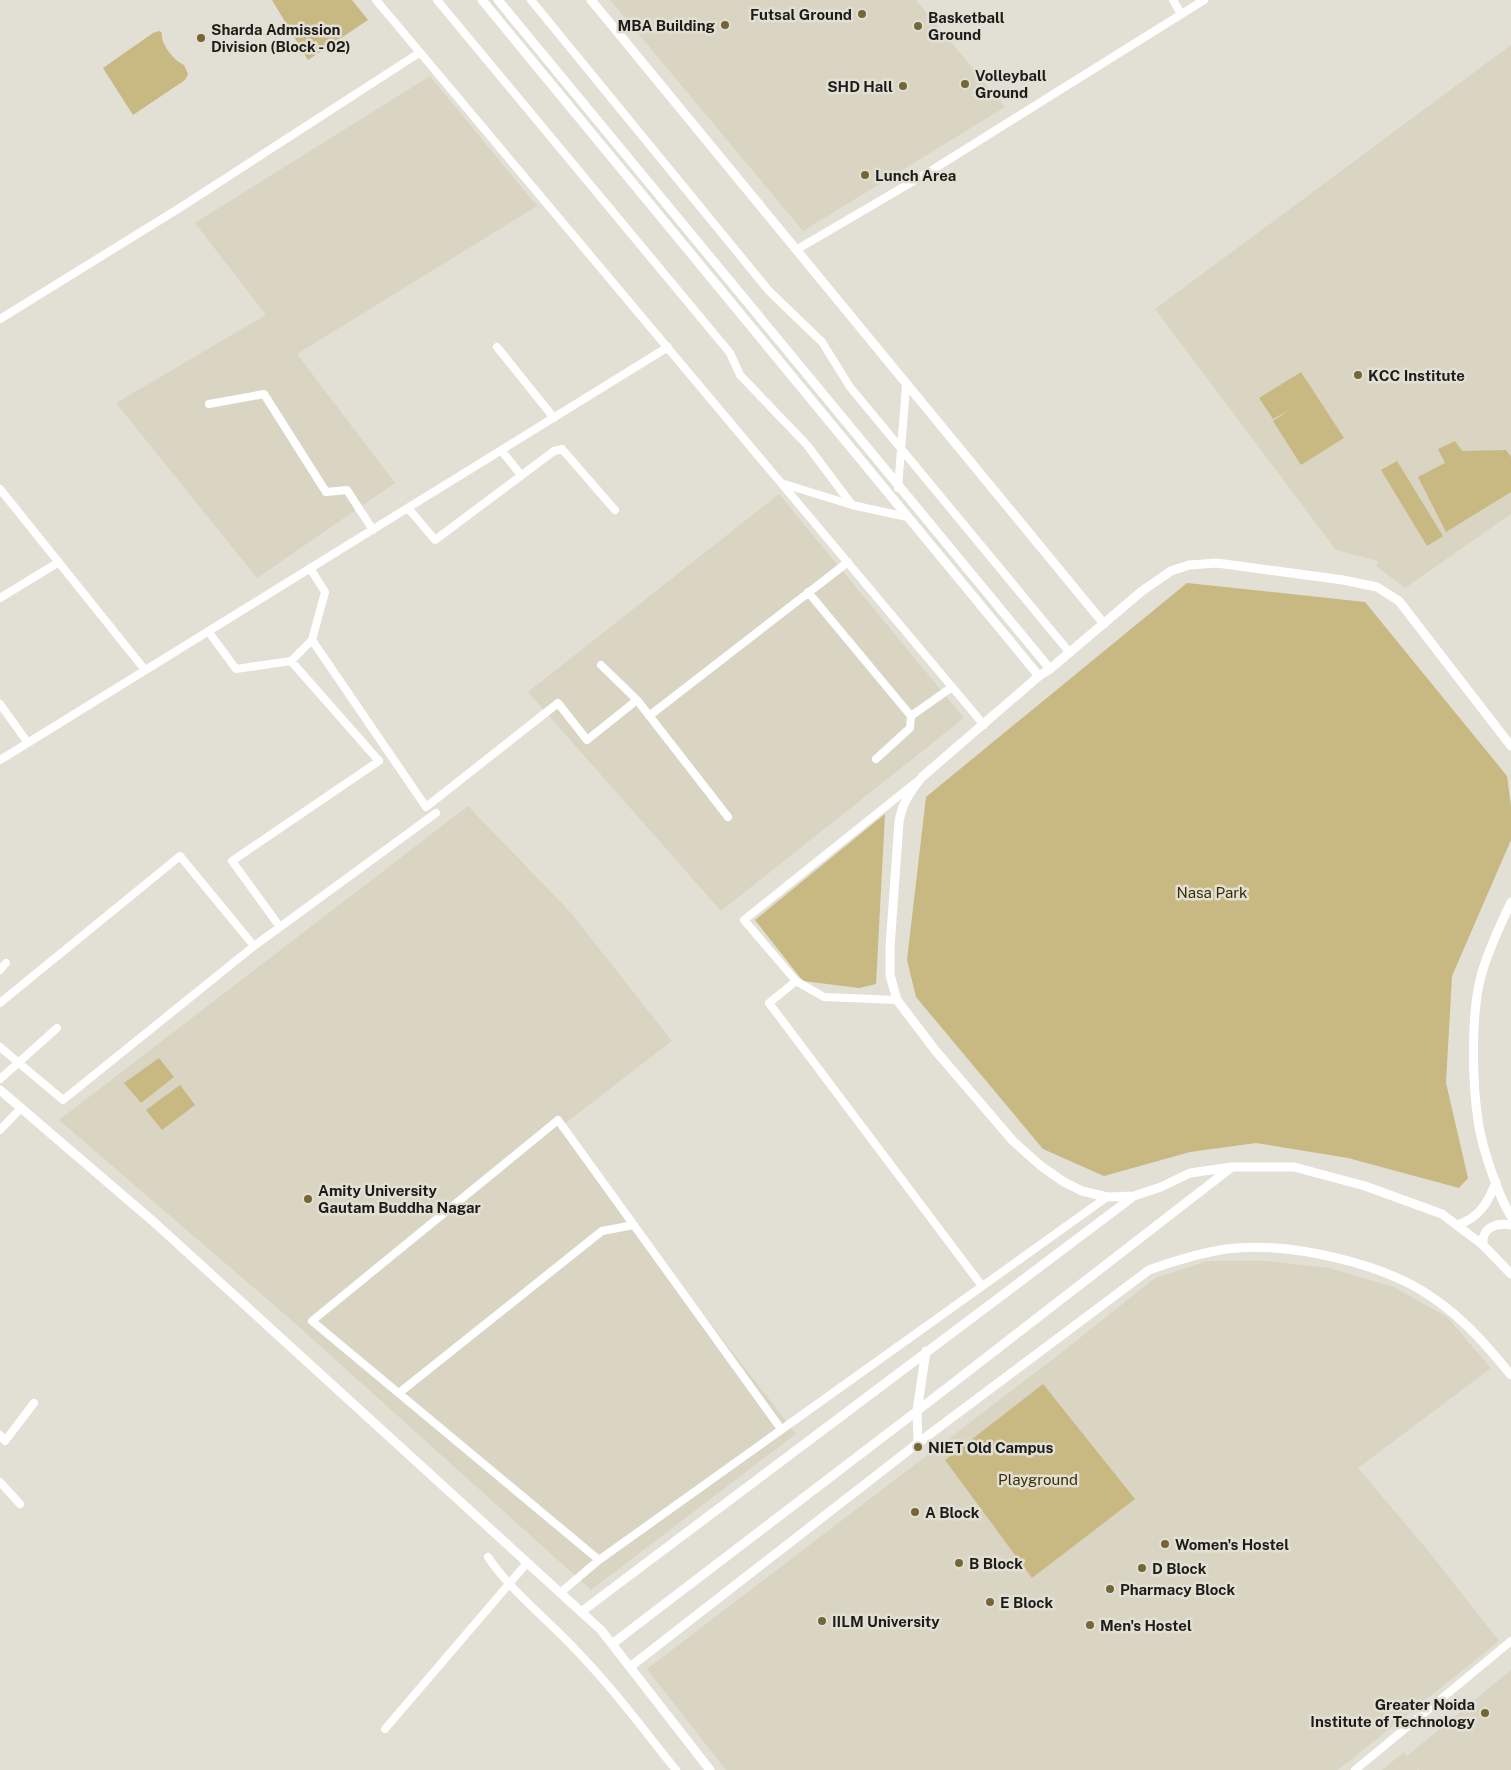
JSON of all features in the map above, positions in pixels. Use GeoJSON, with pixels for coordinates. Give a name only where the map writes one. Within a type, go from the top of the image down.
{"type":"FeatureCollection","features":[{"type":"Feature","properties":{"kind":"street"},"geometry":{"type":"LineString","coordinates":[[376,0],[984,725]]}},
{"type":"Feature","properties":{"kind":"street"},"geometry":{"type":"LineString","coordinates":[[437,0],[730,353],[740,375],[807,444],[852,505]]}},
{"type":"Feature","properties":{"kind":"street"},"geometry":{"type":"LineString","coordinates":[[482,0],[1039,676]]}},
{"type":"Feature","properties":{"kind":"street"},"geometry":{"type":"LineString","coordinates":[[498,0],[898,488],[1050,669]]}},
{"type":"Feature","properties":{"kind":"street"},"geometry":{"type":"LineString","coordinates":[[531,0],[769,291],[822,342],[850,387],[1070,653]]}},
{"type":"Feature","properties":{"kind":"street"},"geometry":{"type":"LineString","coordinates":[[591,0],[906,386],[1104,624]]}},
{"type":"Feature","properties":{"kind":"street"},"geometry":{"type":"LineString","coordinates":[[1173,0],[1181,14]]}},
{"type":"Feature","properties":{"kind":"street"},"geometry":{"type":"LineString","coordinates":[[796,250],[929,172],[1204,0]]}},
{"type":"Feature","properties":{"kind":"street"},"geometry":{"type":"LineString","coordinates":[[0,320],[178,209],[419,53]]}},
{"type":"Feature","properties":{"kind":"street"},"geometry":{"type":"LineString","coordinates":[[497,347],[554,418]]}},
{"type":"Feature","properties":{"kind":"street"},"geometry":{"type":"LineString","coordinates":[[0,760],[668,348]]}},
{"type":"Feature","properties":{"kind":"street"},"geometry":{"type":"LineString","coordinates":[[898,488],[906,386]]}},
{"type":"Feature","properties":{"kind":"street"},"geometry":{"type":"LineString","coordinates":[[209,404],[264,394],[326,492],[347,490],[373,530]]}},
{"type":"Feature","properties":{"kind":"street"},"geometry":{"type":"LineString","coordinates":[[408,508],[435,540],[554,451],[562,449],[615,510]]}},
{"type":"Feature","properties":{"kind":"street"},"geometry":{"type":"LineString","coordinates":[[501,450],[521,475]]}},
{"type":"Feature","properties":{"kind":"street"},"geometry":{"type":"LineString","coordinates":[[783,484],[852,505],[908,517]]}},
{"type":"Feature","properties":{"kind":"street"},"geometry":{"type":"LineString","coordinates":[[0,489],[145,670]]}},
{"type":"Feature","properties":{"kind":"street"},"geometry":{"type":"LineString","coordinates":[[0,598],[59,562]]}},
{"type":"Feature","properties":{"kind":"street"},"geometry":{"type":"LineString","coordinates":[[649,716],[848,562]]}},
{"type":"Feature","properties":{"kind":"street"},"geometry":{"type":"LineString","coordinates":[[897,1000],[824,997],[796,982],[744,920],[922,777],[1039,676],[1171,571],[1189,565],[1217,563],[1343,580],[1376,587],[1399,601],[1511,746]]}},
{"type":"Feature","properties":{"kind":"street"},"geometry":{"type":"LineString","coordinates":[[208,631],[236,669],[291,661],[312,640],[325,592],[310,568]]}},
{"type":"Feature","properties":{"kind":"street"},"geometry":{"type":"LineString","coordinates":[[808,592],[911,716],[910,728],[876,758]]}},
{"type":"Feature","properties":{"kind":"street"},"geometry":{"type":"LineString","coordinates":[[312,640],[426,807],[558,703],[587,740],[637,700]]}},
{"type":"Feature","properties":{"kind":"street"},"geometry":{"type":"LineString","coordinates":[[280,927],[232,861],[379,761],[291,661]]}},
{"type":"Feature","properties":{"kind":"street"},"geometry":{"type":"LineString","coordinates":[[601,665],[637,700],[728,817]]}},
{"type":"Feature","properties":{"kind":"street"},"geometry":{"type":"LineString","coordinates":[[911,716],[952,687]]}},
{"type":"Feature","properties":{"kind":"street"},"geometry":{"type":"LineString","coordinates":[[0,704],[28,743]]}},
{"type":"Feature","properties":{"kind":"street"},"geometry":{"type":"LineString","coordinates":[[922,777],[907,794],[899,822],[890,947],[890,975],[897,1000],[935,1050],[1013,1141],[1041,1166],[1064,1182],[1082,1191],[1107,1197],[1134,1196],[1161,1187],[1190,1173],[1232,1167],[1294,1168],[1303,1170],[1391,1195],[1442,1214],[1483,1246],[1511,1274]]}},
{"type":"Feature","properties":{"kind":"street"},"geometry":{"type":"LineString","coordinates":[[0,1047],[63,1100],[254,946],[436,813]]}},
{"type":"Feature","properties":{"kind":"street"},"geometry":{"type":"LineString","coordinates":[[0,1003],[180,856],[254,946]]}},
{"type":"Feature","properties":{"kind":"street"},"geometry":{"type":"LineString","coordinates":[[1511,902],[1490,949],[1481,976],[1476,1000],[1475,1065],[1478,1121],[1503,1204],[1511,1216]]}},
{"type":"Feature","properties":{"kind":"street"},"geometry":{"type":"LineString","coordinates":[[0,970],[6,964]]}},
{"type":"Feature","properties":{"kind":"street"},"geometry":{"type":"LineString","coordinates":[[796,982],[769,1003],[982,1286]]}},
{"type":"Feature","properties":{"kind":"street"},"geometry":{"type":"LineString","coordinates":[[0,1079],[57,1028]]}},
{"type":"Feature","properties":{"kind":"street"},"geometry":{"type":"LineString","coordinates":[[0,1090],[155,1223],[581,1612],[612,1644],[710,1770]]}},
{"type":"Feature","properties":{"kind":"street"},"geometry":{"type":"LineString","coordinates":[[0,1130],[21,1108]]}},
{"type":"Feature","properties":{"kind":"street"},"geometry":{"type":"LineString","coordinates":[[599,1560],[312,1321],[558,1120],[782,1430]]}},
{"type":"Feature","properties":{"kind":"street"},"geometry":{"type":"LineString","coordinates":[[612,1644],[1232,1167]]}},
{"type":"Feature","properties":{"kind":"street"},"geometry":{"type":"LineString","coordinates":[[1457,1225],[1468,1222],[1485,1207],[1496,1182]]}},
{"type":"Feature","properties":{"kind":"street"},"geometry":{"type":"LineString","coordinates":[[581,1612],[1134,1196]]}},
{"type":"Feature","properties":{"kind":"street"},"geometry":{"type":"LineString","coordinates":[[560,1593],[599,1560],[1107,1197]]}},
{"type":"Feature","properties":{"kind":"street"},"geometry":{"type":"LineString","coordinates":[[1483,1246],[1483,1237],[1489,1228],[1499,1224],[1511,1224]]}},
{"type":"Feature","properties":{"kind":"street"},"geometry":{"type":"LineString","coordinates":[[399,1393],[602,1232],[634,1225]]}},
{"type":"Feature","properties":{"kind":"street"},"geometry":{"type":"LineString","coordinates":[[630,1667],[918,1443],[1149,1270],[1195,1256],[1227,1249],[1256,1247],[1333,1257],[1377,1269],[1407,1282],[1436,1299],[1470,1326],[1511,1375]]}},
{"type":"Feature","properties":{"kind":"street"},"geometry":{"type":"LineString","coordinates":[[918,1443],[917,1411],[926,1351]]}},
{"type":"Feature","properties":{"kind":"street"},"geometry":{"type":"LineString","coordinates":[[0,1448],[3,1438],[34,1403]]}},
{"type":"Feature","properties":{"kind":"street"},"geometry":{"type":"LineString","coordinates":[[0,1482],[20,1504]]}},
{"type":"Feature","properties":{"kind":"street"},"geometry":{"type":"LineString","coordinates":[[488,1557],[508,1583],[545,1617],[604,1679],[676,1770]]}},
{"type":"Feature","properties":{"kind":"street"},"geometry":{"type":"LineString","coordinates":[[384,1729],[527,1563]]}},
{"type":"Feature","properties":{"kind":"street"},"geometry":{"type":"LineString","coordinates":[[1355,1770],[1511,1640]]}},
{"type":"Feature","properties":{"kind":"shaded area"},"geometry":{"type":"Polygon","coordinates":[[[610,0],[916,0],[1005,107],[803,231],[610,0]]]}},
{"type":"Feature","properties":{"kind":"shaded area","name":"KCC Institute"},"geometry":{"type":"Polygon","coordinates":[[[1511,45],[1511,514],[1405,588],[1376,566],[1378,561],[1336,550],[1155,309],[1511,45]]]}},
{"type":"Feature","properties":{"kind":"shaded area"},"geometry":{"type":"Polygon","coordinates":[[[430,76],[537,206],[297,354],[395,483],[257,578],[116,403],[266,315],[195,223],[430,76]]]}},
{"type":"Feature","properties":{"kind":"shaded area"},"geometry":{"type":"Polygon","coordinates":[[[779,494],[964,718],[721,911],[528,692],[779,494]]]}},
{"type":"Feature","properties":{"kind":"shaded area"},"geometry":{"type":"Polygon","coordinates":[[[468,806],[571,913],[672,1041],[559,1128],[796,1434],[591,1590],[298,1326],[59,1120],[468,806]]]}},
{"type":"Feature","properties":{"kind":"shaded area"},"geometry":{"type":"Polygon","coordinates":[[[1208,1261],[1268,1261],[1329,1268],[1394,1287],[1447,1317],[1491,1368],[1358,1468],[1430,1553],[1499,1641],[1338,1770],[726,1770],[647,1669],[1061,1353],[1155,1278],[1208,1261]]]}},
{"type":"Feature","properties":{"kind":"shaded area","name":"Greater Noida Institute of Technology"},"geometry":{"type":"Polygon","coordinates":[[[1511,1670],[1511,1770],[1419,1770],[1416,1766],[1418,1770],[1382,1770],[1404,1752],[1407,1756],[1511,1670]]]}},
{"type":"Feature","properties":{"kind":"green space"},"geometry":{"type":"Polygon","coordinates":[[[272,0],[352,0],[368,20],[308,60],[272,0]]]}},
{"type":"Feature","properties":{"kind":"green space"},"geometry":{"type":"Polygon","coordinates":[[[159,31],[162,33],[163,42],[168,51],[176,60],[184,65],[188,74],[185,80],[133,115],[103,68],[153,33],[159,31]]]}},
{"type":"Feature","properties":{"kind":"green space"},"geometry":{"type":"Polygon","coordinates":[[[1301,372],[1344,438],[1301,465],[1273,421],[1291,409],[1273,419],[1259,398],[1301,372]]]}},
{"type":"Feature","properties":{"kind":"green space"},"geometry":{"type":"Polygon","coordinates":[[[1455,441],[1462,451],[1506,450],[1511,457],[1511,492],[1446,532],[1418,477],[1445,463],[1438,449],[1455,441]]]}},
{"type":"Feature","properties":{"kind":"green space"},"geometry":{"type":"Polygon","coordinates":[[[1397,461],[1443,536],[1427,546],[1381,470],[1397,461]]]}},
{"type":"Feature","properties":{"kind":"green space","name":"Nasa Park"},"geometry":{"type":"Polygon","coordinates":[[[1187,583],[1365,602],[1507,776],[1511,806],[1511,840],[1452,976],[1446,1083],[1468,1178],[1459,1188],[1348,1158],[1256,1143],[1190,1152],[1104,1176],[1043,1149],[916,997],[907,960],[926,797],[1187,583]]]}},
{"type":"Feature","properties":{"kind":"green space"},"geometry":{"type":"Polygon","coordinates":[[[885,814],[876,984],[859,988],[803,981],[755,920],[885,814]]]}},
{"type":"Feature","properties":{"kind":"green space"},"geometry":{"type":"Polygon","coordinates":[[[159,1058],[174,1077],[141,1103],[124,1083],[159,1058]]]}},
{"type":"Feature","properties":{"kind":"green space"},"geometry":{"type":"Polygon","coordinates":[[[180,1085],[195,1105],[162,1130],[146,1110],[180,1085]]]}},
{"type":"Feature","properties":{"kind":"green space","name":"Playground"},"geometry":{"type":"Polygon","coordinates":[[[1043,1384],[1135,1499],[1032,1578],[945,1460],[1043,1384]]]}},
{"type":"Feature","properties":{"kind":"place","name":"Futsal Ground"},"geometry":{"type":"Point","coordinates":[862,14]}},
{"type":"Feature","properties":{"kind":"place","name":"MBA Building"},"geometry":{"type":"Point","coordinates":[725,25]}},
{"type":"Feature","properties":{"kind":"place","name":"Basketball Ground"},"geometry":{"type":"Point","coordinates":[918,26]}},
{"type":"Feature","properties":{"kind":"place","name":"Sharda Admission Division (Block - 02)"},"geometry":{"type":"Point","coordinates":[201,38]}},
{"type":"Feature","properties":{"kind":"place","name":"Volleyball Ground"},"geometry":{"type":"Point","coordinates":[965,84]}},
{"type":"Feature","properties":{"kind":"place","name":"SHD Hall"},"geometry":{"type":"Point","coordinates":[903,86]}},
{"type":"Feature","properties":{"kind":"place","name":"Lunch Area"},"geometry":{"type":"Point","coordinates":[865,175]}},
{"type":"Feature","properties":{"kind":"place","name":"KCC Institute"},"geometry":{"type":"Point","coordinates":[1358,375]}},
{"type":"Feature","properties":{"kind":"place","name":"Amity University Gautam Buddha Nagar"},"geometry":{"type":"Point","coordinates":[308,1199]}},
{"type":"Feature","properties":{"kind":"place","name":"NIET Old Campus"},"geometry":{"type":"Point","coordinates":[918,1447]}},
{"type":"Feature","properties":{"kind":"place","name":"A Block"},"geometry":{"type":"Point","coordinates":[915,1512]}},
{"type":"Feature","properties":{"kind":"place","name":"Women's Hostel"},"geometry":{"type":"Point","coordinates":[1165,1544]}},
{"type":"Feature","properties":{"kind":"place","name":"B Block"},"geometry":{"type":"Point","coordinates":[959,1563]}},
{"type":"Feature","properties":{"kind":"place","name":"D Block"},"geometry":{"type":"Point","coordinates":[1142,1568]}},
{"type":"Feature","properties":{"kind":"place","name":"Pharmacy Block"},"geometry":{"type":"Point","coordinates":[1110,1589]}},
{"type":"Feature","properties":{"kind":"place","name":"E Block"},"geometry":{"type":"Point","coordinates":[990,1602]}},
{"type":"Feature","properties":{"kind":"place","name":"IILM University"},"geometry":{"type":"Point","coordinates":[822,1621]}},
{"type":"Feature","properties":{"kind":"place","name":"Men's Hostel"},"geometry":{"type":"Point","coordinates":[1090,1625]}},
{"type":"Feature","properties":{"kind":"place","name":"Greater Noida Institute of Technology"},"geometry":{"type":"Point","coordinates":[1485,1713]}}]}
